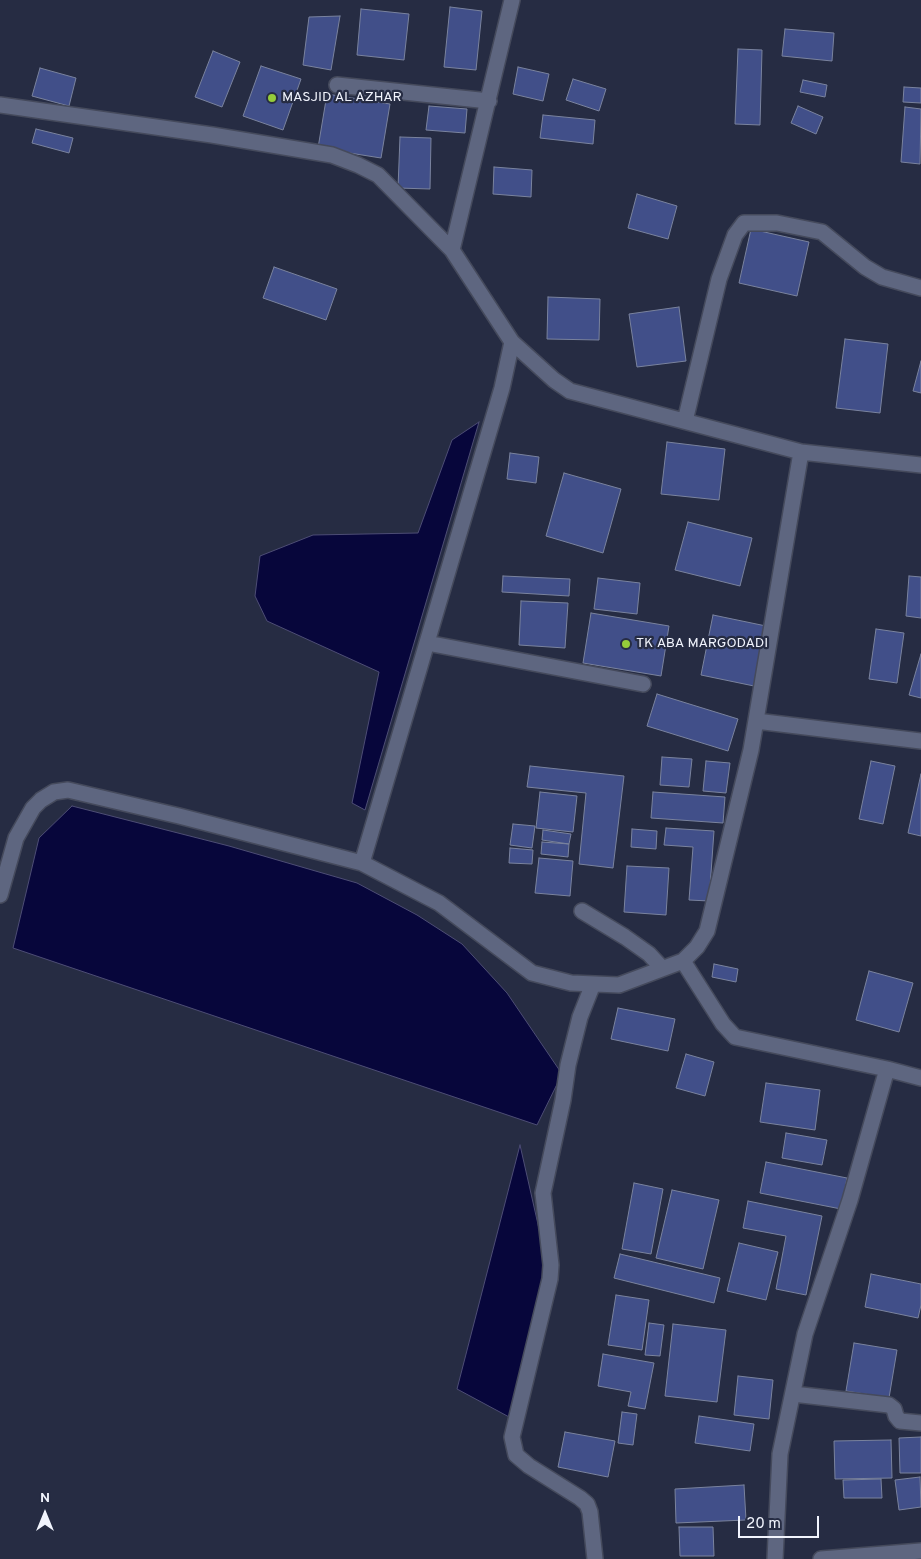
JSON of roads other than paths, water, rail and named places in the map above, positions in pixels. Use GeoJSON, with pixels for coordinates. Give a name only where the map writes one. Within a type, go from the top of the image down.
{"type":"FeatureCollection","features":[{"type":"Feature","properties":{"kind":"street"},"geometry":{"type":"LineString","coordinates":[[452,250],[512,0]]}},
{"type":"Feature","properties":{"kind":"street"},"geometry":{"type":"LineString","coordinates":[[337,85],[488,101]]}},
{"type":"Feature","properties":{"kind":"street"},"geometry":{"type":"LineString","coordinates":[[0,105],[212,135],[332,155],[358,165],[378,176],[452,250],[512,342],[554,380],[570,391],[801,452],[921,465]]}},
{"type":"Feature","properties":{"kind":"street"},"geometry":{"type":"LineString","coordinates":[[685,421],[719,279],[735,235],[744,224],[776,223],[822,232],[882,277],[921,288]]}},
{"type":"Feature","properties":{"kind":"street"},"geometry":{"type":"LineString","coordinates":[[362,863],[502,388],[512,342]]}},
{"type":"Feature","properties":{"kind":"street"},"geometry":{"type":"LineString","coordinates":[[0,895],[16,838],[33,808],[41,800],[54,792],[68,790],[179,816],[362,863],[439,903],[532,973],[571,983],[619,985],[683,960],[697,947],[707,931],[752,750],[801,452]]}},
{"type":"Feature","properties":{"kind":"street"},"geometry":{"type":"LineString","coordinates":[[427,643],[643,684]]}},
{"type":"Feature","properties":{"kind":"street"},"geometry":{"type":"LineString","coordinates":[[756,721],[921,741]]}},
{"type":"Feature","properties":{"kind":"street"},"geometry":{"type":"LineString","coordinates":[[582,911],[650,954],[662,968]]}},
{"type":"Feature","properties":{"kind":"street"},"geometry":{"type":"LineString","coordinates":[[683,960],[723,1024],[735,1037],[921,1078]]}},
{"type":"Feature","properties":{"kind":"street"},"geometry":{"type":"LineString","coordinates":[[593,984],[580,1017],[570,1055],[563,1100],[543,1193],[551,1264],[550,1279],[512,1437],[516,1455],[529,1466],[587,1504],[590,1512],[595,1559]]}},
{"type":"Feature","properties":{"kind":"street"},"geometry":{"type":"LineString","coordinates":[[775,1559],[780,1454],[805,1334],[850,1200],[886,1069]]}},
{"type":"Feature","properties":{"kind":"street"},"geometry":{"type":"LineString","coordinates":[[793,1394],[889,1405],[894,1409],[896,1416],[900,1420],[921,1423]]}},
{"type":"Feature","properties":{"kind":"street"},"geometry":{"type":"LineString","coordinates":[[821,1559],[921,1551]]}},
{"type":"Feature","properties":{"kind":"place","name":"MASJID AL AZHAR"},"geometry":{"type":"Point","coordinates":[272,98]}},
{"type":"Feature","properties":{"kind":"place","name":"TK ABA MARGODADI"},"geometry":{"type":"Point","coordinates":[626,644]}}]}
